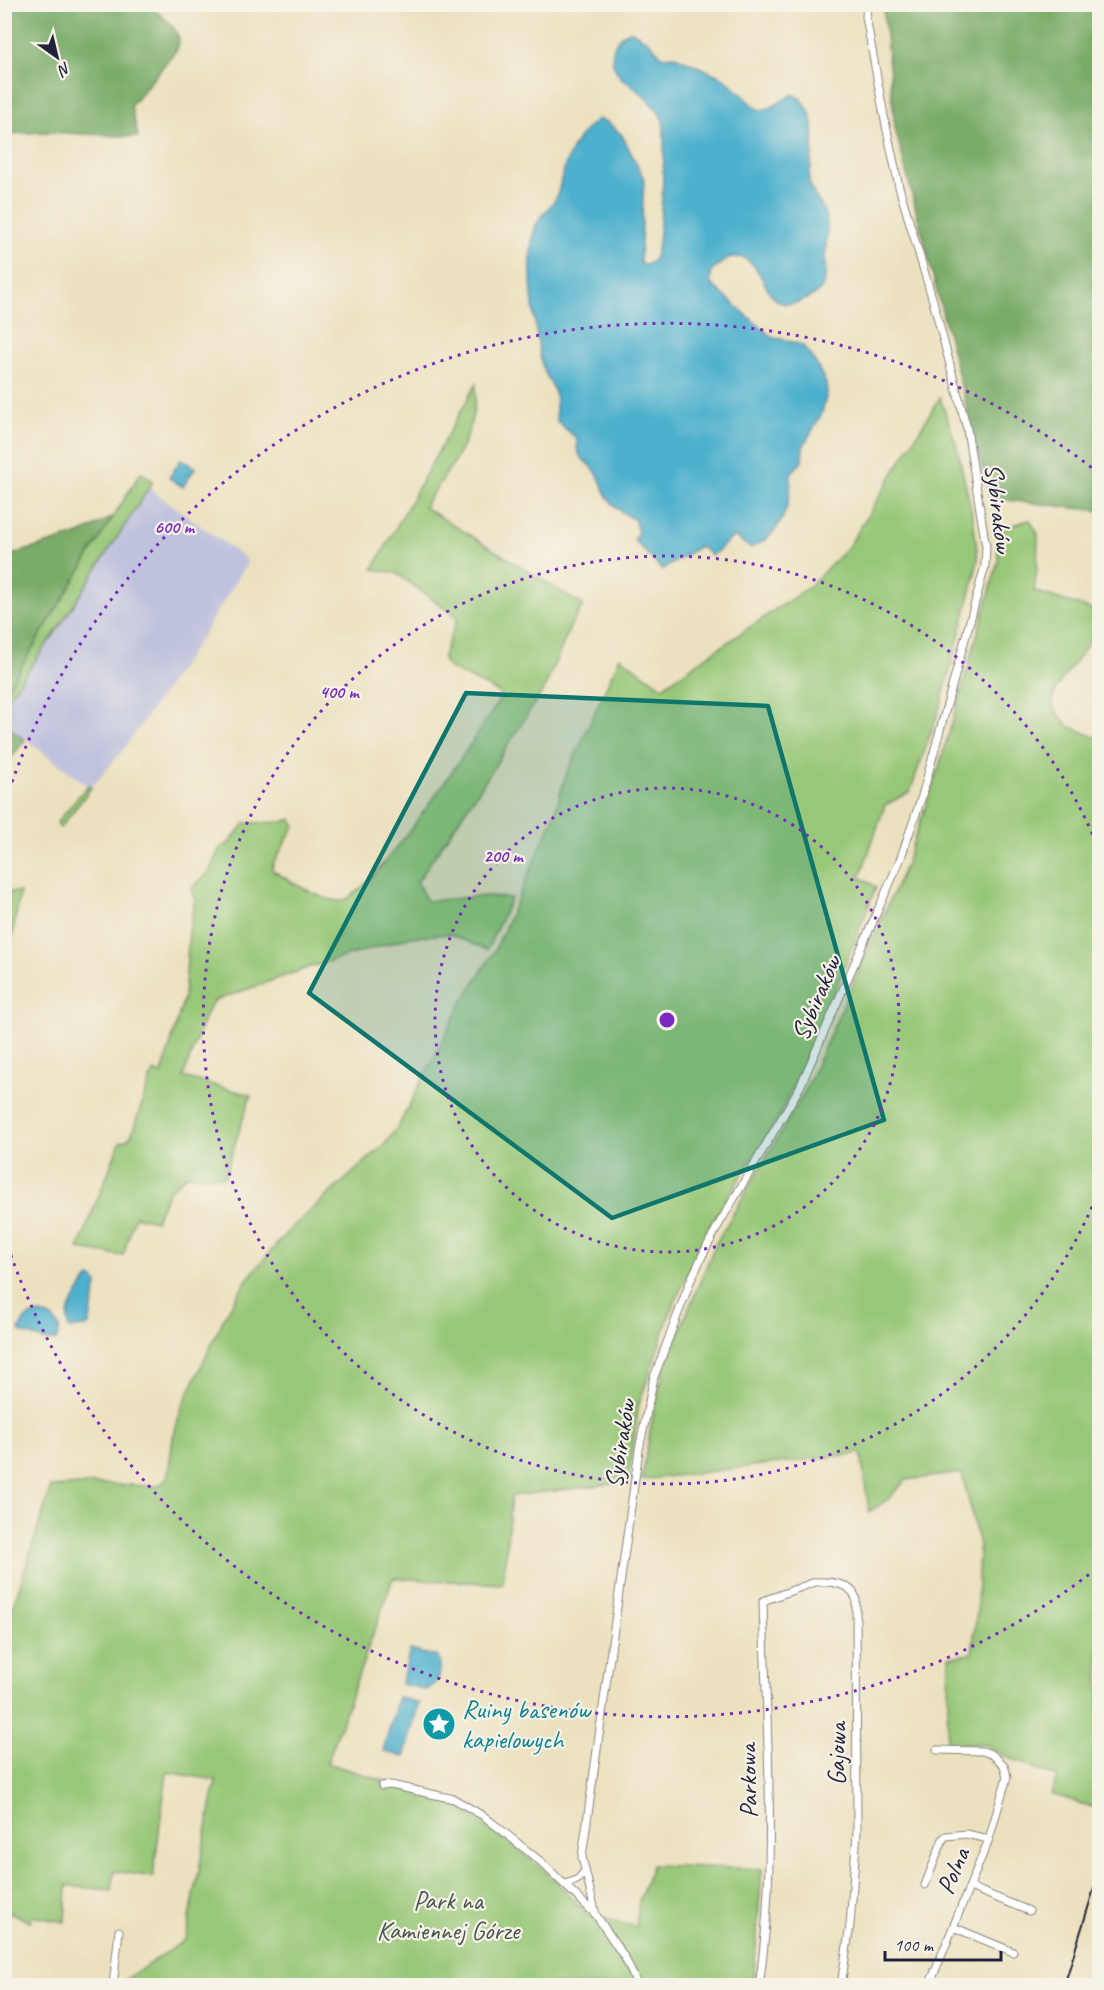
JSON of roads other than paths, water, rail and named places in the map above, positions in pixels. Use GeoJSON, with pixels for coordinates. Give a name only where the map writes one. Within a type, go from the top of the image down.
{"type":"FeatureCollection","features":[{"type":"Feature","properties":{"kind":"street","name":"Sybiraków"},"geometry":{"type":"LineString","coordinates":[[638,1986],[625,1958],[596,1915],[582,1857],[639,1450],[654,1377],[690,1282],[704,1252],[800,1087],[900,860],[925,785],[985,566],[986,547],[967,429],[945,344],[899,187],[868,28],[867,4]]}},
{"type":"Feature","properties":{"kind":"street","name":"Gajowa"},"geometry":{"type":"LineString","coordinates":[[788,1593],[815,1582],[824,1582],[850,1588],[856,1599],[856,1843],[850,1925],[840,1986]]}},
{"type":"Feature","properties":{"kind":"street","name":"Parkowa"},"geometry":{"type":"LineString","coordinates":[[759,1986],[764,1956],[771,1804],[763,1601],[788,1593]]}},
{"type":"Feature","properties":{"kind":"street","name":"Polna"},"geometry":{"type":"LineString","coordinates":[[929,1986],[989,1839],[1007,1778],[1004,1765],[993,1755],[983,1751],[937,1750]]}},
{"type":"Feature","properties":{"kind":"street"},"geometry":{"type":"LineString","coordinates":[[382,1786],[391,1785],[454,1799],[485,1817],[540,1861],[596,1915]]}},
{"type":"Feature","properties":{"kind":"street","name":"Polna"},"geometry":{"type":"LineString","coordinates":[[925,1885],[946,1836],[970,1834],[989,1839]]}},
{"type":"Feature","properties":{"kind":"street"},"geometry":{"type":"LineString","coordinates":[[565,1884],[577,1880],[585,1871]]}},
{"type":"Feature","properties":{"kind":"street"},"geometry":{"type":"LineString","coordinates":[[970,1887],[1029,1911]]}},
{"type":"Feature","properties":{"kind":"street"},"geometry":{"type":"LineString","coordinates":[[953,1927],[1013,1952]]}},
{"type":"Feature","properties":{"kind":"street"},"geometry":{"type":"LineString","coordinates":[[113,1986],[119,1931]]}},
{"type":"Feature","properties":{"kind":"water"},"geometry":{"type":"Polygon","coordinates":[[[631,31],[647,40],[663,57],[675,56],[724,78],[759,110],[770,108],[793,94],[801,100],[811,115],[814,134],[809,182],[824,210],[827,226],[825,280],[821,289],[812,296],[796,303],[784,304],[776,300],[753,265],[741,257],[730,257],[712,270],[710,283],[773,338],[802,345],[814,360],[826,383],[827,393],[822,413],[803,447],[802,462],[791,473],[789,497],[783,518],[770,536],[750,548],[734,536],[712,556],[700,546],[662,570],[634,540],[637,527],[634,519],[621,512],[610,501],[597,474],[579,454],[577,439],[557,421],[555,394],[543,369],[539,351],[531,276],[532,241],[537,223],[556,198],[564,168],[575,144],[598,119],[609,123],[622,135],[644,179],[640,264],[647,265],[654,259],[659,235],[662,192],[663,121],[654,106],[622,79],[615,69],[613,49],[619,38],[631,31]]]}},
{"type":"Feature","properties":{"kind":"water"},"geometry":{"type":"Polygon","coordinates":[[[181,459],[195,468],[183,487],[169,478],[181,459]]]}},
{"type":"Feature","properties":{"kind":"water"},"geometry":{"type":"Polygon","coordinates":[[[90,1278],[94,1279],[97,1284],[89,1325],[69,1329],[69,1310],[90,1278]]]}},
{"type":"Feature","properties":{"kind":"water"},"geometry":{"type":"Polygon","coordinates":[[[41,1314],[55,1321],[59,1329],[56,1340],[46,1341],[20,1332],[19,1329],[26,1318],[41,1314]]]}},
{"type":"Feature","properties":{"kind":"water"},"geometry":{"type":"Polygon","coordinates":[[[410,1650],[438,1657],[439,1676],[435,1684],[427,1690],[401,1684],[410,1650]]]}},
{"type":"Feature","properties":{"kind":"water"},"geometry":{"type":"Polygon","coordinates":[[[398,1697],[419,1703],[404,1757],[383,1751],[398,1697]]]}},
{"type":"Feature","properties":{"kind":"railway"},"geometry":{"type":"LineString","coordinates":[[1064,1986],[1100,1869]]}},
{"type":"Feature","properties":{"kind":"place","name":"Ruiny basenów kapielowych"},"geometry":{"type":"Point","coordinates":[439,1724]}},
{"type":"Feature","properties":{"kind":"park label","name":"Park na Kamiennej Górze"},"geometry":{"type":"Point","coordinates":[448,1915]}}]}
